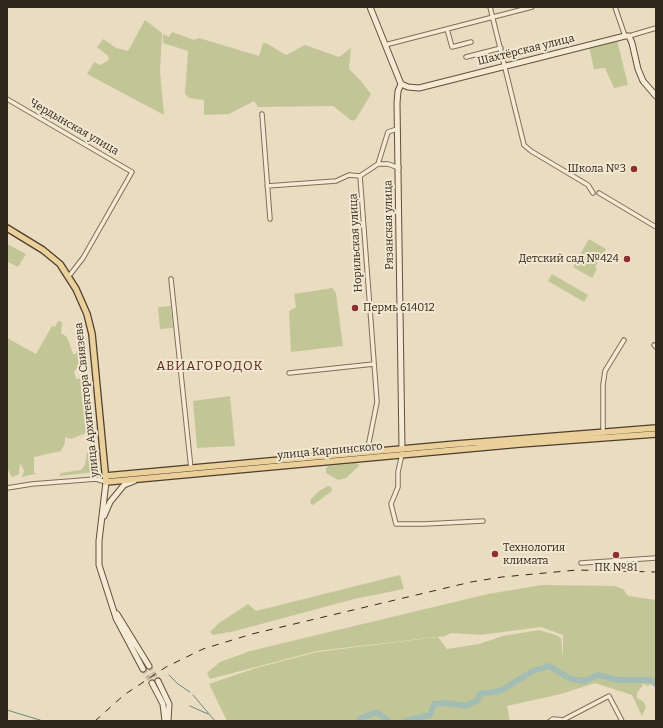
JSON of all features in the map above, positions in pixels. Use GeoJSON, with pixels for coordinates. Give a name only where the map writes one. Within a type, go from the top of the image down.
{"type":"FeatureCollection","features":[{"type":"Feature","properties":{"kind":"main road"},"geometry":{"type":"LineString","coordinates":[[370,7],[401,84]]}},
{"type":"Feature","properties":{"kind":"main road"},"geometry":{"type":"LineString","coordinates":[[627,36],[640,75],[646,86],[656,96]]}},
{"type":"Feature","properties":{"kind":"main road","name":"Шахтёрская улица"},"geometry":{"type":"LineString","coordinates":[[401,84],[408,87],[419,88],[627,36]]}},
{"type":"Feature","properties":{"kind":"main road","name":"Рязанская улица"},"geometry":{"type":"LineString","coordinates":[[401,84],[398,91],[397,129],[402,452]]}},
{"type":"Feature","properties":{"kind":"main road","name":"улица Архитектора Свиязева"},"geometry":{"type":"LineString","coordinates":[[7,228],[52,256],[69,276],[83,304],[92,334],[106,479],[99,546],[100,565],[110,603],[124,635],[143,669]]}},
{"type":"Feature","properties":{"kind":"main road","name":"улица Карпинского"},"geometry":{"type":"LineString","coordinates":[[292,462],[368,452],[461,450],[656,430]]}},
{"type":"Feature","properties":{"kind":"main road","name":"улица Карпинского"},"geometry":{"type":"LineString","coordinates":[[106,479],[402,452],[460,443],[603,435]]}},
{"type":"Feature","properties":{"kind":"main road"},"geometry":{"type":"LineString","coordinates":[[460,443],[457,447],[461,450]]}},
{"type":"Feature","properties":{"kind":"main road","name":"улица Карпинского"},"geometry":{"type":"LineString","coordinates":[[106,479],[144,478],[192,471]]}},
{"type":"Feature","properties":{"kind":"main road"},"geometry":{"type":"LineString","coordinates":[[101,525],[110,502],[124,485],[144,478]]}},
{"type":"Feature","properties":{"kind":"main road","name":"улица Архитектора Свиязева"},"geometry":{"type":"LineString","coordinates":[[110,603],[149,666]]}},
{"type":"Feature","properties":{"kind":"main road"},"geometry":{"type":"LineString","coordinates":[[158,681],[169,704],[168,721]]}},
{"type":"Feature","properties":{"kind":"main road"},"geometry":{"type":"LineString","coordinates":[[152,683],[163,704],[165,721]]}},
{"type":"Feature","properties":{"kind":"street"},"geometry":{"type":"LineString","coordinates":[[490,7],[524,145],[531,151],[588,185],[593,193]]}},
{"type":"Feature","properties":{"kind":"street"},"geometry":{"type":"LineString","coordinates":[[386,45],[532,7]]}},
{"type":"Feature","properties":{"kind":"street"},"geometry":{"type":"LineString","coordinates":[[615,7],[627,36]]}},
{"type":"Feature","properties":{"kind":"street","name":"Шахтёрская улица"},"geometry":{"type":"LineString","coordinates":[[627,36],[656,28]]}},
{"type":"Feature","properties":{"kind":"street"},"geometry":{"type":"LineString","coordinates":[[447,29],[452,47],[471,42]]}},
{"type":"Feature","properties":{"kind":"street"},"geometry":{"type":"LineString","coordinates":[[466,57],[501,48]]}},
{"type":"Feature","properties":{"kind":"street","name":"Чердынская улица"},"geometry":{"type":"LineString","coordinates":[[7,99],[132,172],[80,262],[69,276]]}},
{"type":"Feature","properties":{"kind":"street"},"geometry":{"type":"LineString","coordinates":[[262,114],[270,219]]}},
{"type":"Feature","properties":{"kind":"street"},"geometry":{"type":"LineString","coordinates":[[378,164],[388,132],[397,129]]}},
{"type":"Feature","properties":{"kind":"street"},"geometry":{"type":"LineString","coordinates":[[267,186],[336,181],[349,176],[360,176],[378,164],[388,164],[398,168]]}},
{"type":"Feature","properties":{"kind":"street","name":"Норильская улица"},"geometry":{"type":"LineString","coordinates":[[360,176],[377,402],[368,452]]}},
{"type":"Feature","properties":{"kind":"street"},"geometry":{"type":"LineString","coordinates":[[599,193],[656,227]]}},
{"type":"Feature","properties":{"kind":"street"},"geometry":{"type":"LineString","coordinates":[[171,279],[192,471]]}},
{"type":"Feature","properties":{"kind":"street"},"geometry":{"type":"LineString","coordinates":[[603,435],[603,385],[605,371],[624,340]]}},
{"type":"Feature","properties":{"kind":"street"},"geometry":{"type":"LineString","coordinates":[[289,373],[374,364]]}},
{"type":"Feature","properties":{"kind":"street"},"geometry":{"type":"LineString","coordinates":[[402,452],[398,472],[398,487],[391,504],[396,524],[482,521]]}},
{"type":"Feature","properties":{"kind":"street"},"geometry":{"type":"LineString","coordinates":[[7,488],[32,484],[106,479]]}},
{"type":"Feature","properties":{"kind":"street"},"geometry":{"type":"LineString","coordinates":[[581,563],[656,558]]}},
{"type":"Feature","properties":{"kind":"street"},"geometry":{"type":"LineString","coordinates":[[550,721],[553,719],[563,720],[609,696],[622,721]]}},
{"type":"Feature","properties":{"kind":"green space"},"geometry":{"type":"Polygon","coordinates":[[[145,20],[162,33],[160,72],[164,115],[87,74],[94,62],[100,65],[109,60],[108,56],[97,47],[103,39],[116,48],[128,51],[145,20]]]}},
{"type":"Feature","properties":{"kind":"green space"},"geometry":{"type":"Polygon","coordinates":[[[172,32],[194,40],[199,38],[259,56],[263,43],[266,43],[286,55],[305,45],[339,57],[351,48],[349,69],[371,94],[356,119],[352,121],[333,106],[258,107],[254,101],[229,114],[204,115],[204,100],[189,98],[185,94],[188,51],[163,43],[163,34],[169,37],[172,32]]]}},
{"type":"Feature","properties":{"kind":"green space"},"geometry":{"type":"Polygon","coordinates":[[[617,40],[628,85],[614,88],[605,68],[594,69],[589,47],[617,40]]]}},
{"type":"Feature","properties":{"kind":"green space"},"geometry":{"type":"Polygon","coordinates":[[[589,239],[606,249],[595,267],[597,269],[592,278],[573,267],[589,239]]]}},
{"type":"Feature","properties":{"kind":"green space"},"geometry":{"type":"Polygon","coordinates":[[[7,244],[26,254],[18,267],[8,262],[7,244]]]}},
{"type":"Feature","properties":{"kind":"green space"},"geometry":{"type":"Polygon","coordinates":[[[552,274],[588,295],[584,302],[548,281],[552,274]]]}},
{"type":"Feature","properties":{"kind":"green space"},"geometry":{"type":"Polygon","coordinates":[[[332,288],[336,293],[343,346],[291,352],[289,311],[296,307],[294,294],[332,288]]]}},
{"type":"Feature","properties":{"kind":"green space"},"geometry":{"type":"Polygon","coordinates":[[[171,306],[173,328],[160,329],[158,307],[171,306]]]}},
{"type":"Feature","properties":{"kind":"green space"},"geometry":{"type":"Polygon","coordinates":[[[58,321],[62,322],[61,333],[67,337],[73,354],[76,354],[79,344],[84,348],[79,355],[81,362],[74,372],[76,379],[84,378],[87,383],[91,431],[71,439],[65,437],[65,443],[61,451],[34,457],[34,473],[38,473],[22,477],[24,471],[20,463],[19,474],[12,477],[8,470],[7,477],[7,338],[36,354],[52,326],[55,327],[58,321]]]}},
{"type":"Feature","properties":{"kind":"green space"},"geometry":{"type":"Polygon","coordinates":[[[230,396],[235,446],[197,448],[193,401],[230,396]]]}},
{"type":"Feature","properties":{"kind":"green space"},"geometry":{"type":"Polygon","coordinates":[[[94,449],[96,472],[59,476],[61,473],[81,470],[85,465],[87,453],[94,449]]]}},
{"type":"Feature","properties":{"kind":"green space"},"geometry":{"type":"Polygon","coordinates":[[[356,463],[360,465],[346,478],[338,480],[326,473],[326,468],[328,466],[356,463]]]}},
{"type":"Feature","properties":{"kind":"green space"},"geometry":{"type":"Polygon","coordinates":[[[328,486],[331,487],[332,491],[313,505],[310,503],[311,499],[319,491],[328,486]]]}},
{"type":"Feature","properties":{"kind":"green space"},"geometry":{"type":"Polygon","coordinates":[[[400,575],[404,589],[354,599],[235,631],[213,635],[210,632],[219,623],[248,604],[256,611],[400,575]]]}},
{"type":"Feature","properties":{"kind":"green space"},"geometry":{"type":"Polygon","coordinates":[[[542,585],[614,586],[623,589],[628,596],[656,600],[656,679],[648,686],[641,683],[643,685],[637,693],[637,698],[644,702],[646,707],[642,716],[632,695],[595,683],[561,694],[507,706],[510,721],[227,721],[209,684],[256,668],[317,652],[438,637],[447,649],[479,644],[503,636],[539,630],[561,638],[563,658],[563,635],[541,627],[480,635],[451,633],[445,636],[317,651],[210,679],[207,673],[220,662],[250,651],[488,594],[542,585]]]}},
{"type":"Feature","properties":{"kind":"waterway"},"geometry":{"type":"LineString","coordinates":[[405,721],[430,715],[434,704],[447,703],[465,706],[478,700],[480,694],[500,691],[533,671],[549,666],[571,679],[585,681],[598,675],[618,680],[650,680],[656,684]]}},
{"type":"Feature","properties":{"kind":"waterway"},"geometry":{"type":"LineString","coordinates":[[169,675],[178,684],[190,692]]}},
{"type":"Feature","properties":{"kind":"waterway"},"geometry":{"type":"LineString","coordinates":[[193,695],[215,721]]}},
{"type":"Feature","properties":{"kind":"waterway"},"geometry":{"type":"LineString","coordinates":[[190,706],[208,714]]}},
{"type":"Feature","properties":{"kind":"waterway"},"geometry":{"type":"LineString","coordinates":[[7,710],[43,721]]}},
{"type":"Feature","properties":{"kind":"waterway"},"geometry":{"type":"LineString","coordinates":[[359,721],[361,718],[377,712],[388,721]]}},
{"type":"Feature","properties":{"kind":"tunnel"},"geometry":{"type":"LineString","coordinates":[[149,666],[158,681]]}},
{"type":"Feature","properties":{"kind":"tunnel"},"geometry":{"type":"LineString","coordinates":[[143,669],[152,683]]}},
{"type":"Feature","properties":{"kind":"railway"},"geometry":{"type":"LineString","coordinates":[[95,721],[124,695],[166,667],[203,649],[252,634],[471,582],[502,577],[577,570],[656,572]]}},
{"type":"Feature","properties":{"kind":"place","name":"Школа №3"},"geometry":{"type":"Point","coordinates":[634,169]}},
{"type":"Feature","properties":{"kind":"place","name":"Детский сад №424"},"geometry":{"type":"Point","coordinates":[627,259]}},
{"type":"Feature","properties":{"kind":"place","name":"Пермь 614012"},"geometry":{"type":"Point","coordinates":[355,308]}},
{"type":"Feature","properties":{"kind":"place","name":"Технология климата"},"geometry":{"type":"Point","coordinates":[495,554]}},
{"type":"Feature","properties":{"kind":"place","name":"ПК №81"},"geometry":{"type":"Point","coordinates":[616,555]}},
{"type":"Feature","properties":{"kind":"district","name":"АВИАГОРОДОК"},"geometry":{"type":"Point","coordinates":[210,366]}}]}
